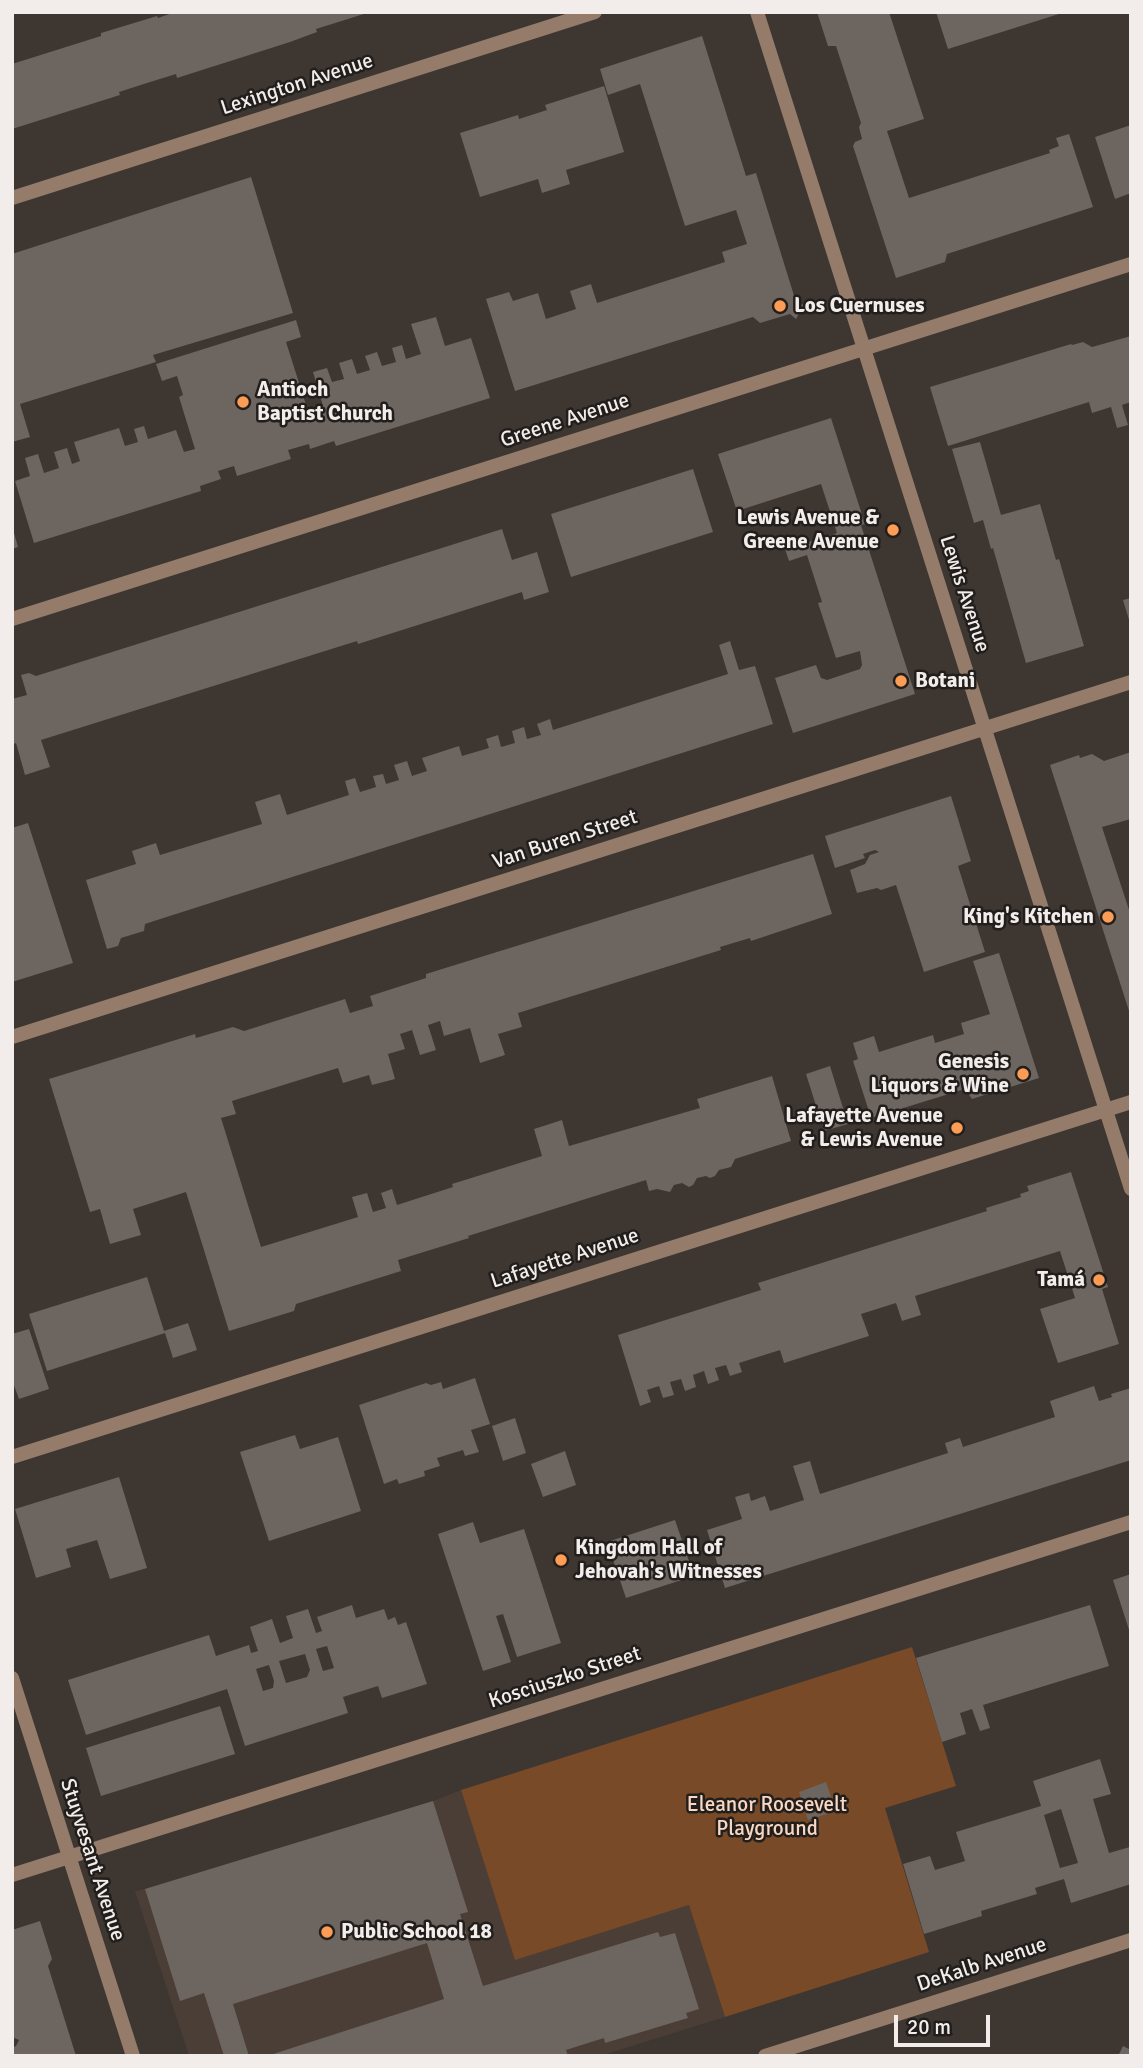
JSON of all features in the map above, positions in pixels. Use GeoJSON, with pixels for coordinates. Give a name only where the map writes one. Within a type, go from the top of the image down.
{"type":"FeatureCollection","features":[{"type":"Feature","properties":{"kind":"street","name":"Lexington Avenue"},"geometry":{"type":"LineString","coordinates":[[12,198],[594,12]]}},
{"type":"Feature","properties":{"kind":"street","name":"Lewis Avenue"},"geometry":{"type":"LineString","coordinates":[[757,12],[1131,1189]]}},
{"type":"Feature","properties":{"kind":"street","name":"Greene Avenue"},"geometry":{"type":"LineString","coordinates":[[12,619],[1131,264]]}},
{"type":"Feature","properties":{"kind":"street","name":"Van Buren Street"},"geometry":{"type":"LineString","coordinates":[[12,1037],[1131,682]]}},
{"type":"Feature","properties":{"kind":"street","name":"Lafayette Avenue"},"geometry":{"type":"LineString","coordinates":[[12,1457],[1131,1102]]}},
{"type":"Feature","properties":{"kind":"street","name":"Kosciuszko Street"},"geometry":{"type":"LineString","coordinates":[[12,1875],[1131,1522]]}},
{"type":"Feature","properties":{"kind":"street","name":"Stuyvesant Avenue"},"geometry":{"type":"LineString","coordinates":[[12,1678],[133,2056]]}},
{"type":"Feature","properties":{"kind":"street","name":"DeKalb Avenue"},"geometry":{"type":"LineString","coordinates":[[765,2056],[1131,1940]]}},
{"type":"Feature","properties":{"kind":"shaded area","name":"Public School 18"},"geometry":{"type":"Polygon","coordinates":[[[461,1790],[515,1959],[689,1905],[725,2017],[600,2056],[189,2056],[135,1891],[433,1801],[461,1790]]]}},
{"type":"Feature","properties":{"kind":"green space","name":"Eleanor Roosevelt Playground"},"geometry":{"type":"Polygon","coordinates":[[[912,1647],[956,1786],[885,1808],[929,1952],[725,2017],[689,1905],[515,1960],[461,1790],[912,1647]]]}},
{"type":"Feature","properties":{"kind":"building"},"geometry":{"type":"Polygon","coordinates":[[[175,12],[367,13],[316,29],[317,32],[290,42],[177,78],[176,74],[147,83],[119,92],[120,95],[12,129],[12,64],[101,36],[101,33],[175,12]]]}},
{"type":"Feature","properties":{"kind":"building"},"geometry":{"type":"Polygon","coordinates":[[[817,12],[889,12],[924,119],[887,131],[909,198],[1050,153],[1049,150],[1059,146],[1056,138],[1069,134],[1093,207],[947,254],[945,262],[896,278],[853,146],[862,139],[859,127],[861,123],[836,46],[828,46],[817,12]]]}},
{"type":"Feature","properties":{"kind":"building"},"geometry":{"type":"Polygon","coordinates":[[[936,12],[1062,12],[1062,13],[948,49],[936,12]]]}},
{"type":"Feature","properties":{"kind":"building"},"geometry":{"type":"Polygon","coordinates":[[[702,36],[746,176],[756,173],[796,302],[804,305],[796,319],[790,314],[760,323],[753,317],[515,391],[486,299],[509,292],[513,301],[538,293],[546,319],[576,309],[570,291],[591,284],[597,303],[725,262],[722,252],[747,244],[736,210],[685,226],[640,84],[608,95],[600,69],[702,36]]]}},
{"type":"Feature","properties":{"kind":"building"},"geometry":{"type":"Polygon","coordinates":[[[604,86],[624,152],[566,170],[570,184],[542,193],[538,179],[480,197],[460,133],[518,115],[519,119],[547,110],[545,105],[604,86]]]}},
{"type":"Feature","properties":{"kind":"building"},"geometry":{"type":"Polygon","coordinates":[[[1131,125],[1131,193],[1115,199],[1095,137],[1131,125]]]}},
{"type":"Feature","properties":{"kind":"building"},"geometry":{"type":"Polygon","coordinates":[[[251,177],[293,313],[153,355],[156,362],[20,404],[30,437],[12,442],[12,254],[251,177]]]}},
{"type":"Feature","properties":{"kind":"building"},"geometry":{"type":"Polygon","coordinates":[[[436,317],[445,346],[471,338],[490,398],[336,446],[334,441],[310,449],[309,444],[288,450],[291,459],[237,476],[234,466],[218,471],[221,479],[200,486],[201,491],[34,543],[15,481],[30,476],[25,458],[38,454],[44,473],[59,468],[54,452],[67,448],[72,464],[80,461],[74,442],[119,428],[125,446],[138,442],[134,429],[144,426],[148,439],[176,430],[184,452],[195,449],[179,397],[183,395],[177,376],[162,381],[156,364],[296,320],[301,337],[286,342],[308,411],[323,406],[313,372],[327,368],[332,382],[344,379],[339,363],[352,359],[357,374],[370,370],[365,356],[377,352],[382,366],[396,362],[392,348],[402,345],[406,359],[421,354],[411,324],[436,317]]]}},
{"type":"Feature","properties":{"kind":"building"},"geometry":{"type":"Polygon","coordinates":[[[1131,336],[1131,402],[1122,405],[1128,425],[1117,428],[1111,407],[1092,413],[1089,402],[948,446],[930,387],[1071,344],[1083,342],[1092,347],[1131,336]]]}},
{"type":"Feature","properties":{"kind":"building"},"geometry":{"type":"Polygon","coordinates":[[[831,418],[865,524],[861,525],[915,694],[793,733],[775,678],[816,665],[821,678],[827,680],[860,669],[862,665],[860,651],[836,658],[818,603],[822,602],[807,555],[789,561],[785,549],[837,533],[821,484],[737,511],[718,454],[831,418]]]}},
{"type":"Feature","properties":{"kind":"building"},"geometry":{"type":"Polygon","coordinates":[[[980,442],[1001,515],[1040,504],[1084,646],[1026,663],[993,548],[991,549],[983,520],[974,523],[952,449],[980,442]]]}},
{"type":"Feature","properties":{"kind":"building"},"geometry":{"type":"Polygon","coordinates":[[[693,469],[713,532],[571,577],[551,514],[693,469]]]}},
{"type":"Feature","properties":{"kind":"building"},"geometry":{"type":"Polygon","coordinates":[[[502,529],[512,560],[537,552],[549,592],[524,600],[522,592],[41,740],[50,767],[25,775],[16,743],[12,745],[12,699],[27,695],[21,675],[29,673],[36,676],[502,529]]]}},
{"type":"Feature","properties":{"kind":"building"},"geometry":{"type":"Polygon","coordinates":[[[12,530],[18,547],[12,549],[12,530]]]}},
{"type":"Feature","properties":{"kind":"building"},"geometry":{"type":"Polygon","coordinates":[[[1131,598],[1131,623],[1130,623],[1123,600],[1131,598]]]}},
{"type":"Feature","properties":{"kind":"building"},"geometry":{"type":"Polygon","coordinates":[[[730,641],[739,670],[755,666],[773,724],[145,924],[144,931],[121,938],[118,946],[107,949],[86,880],[136,864],[132,851],[156,843],[160,855],[262,824],[255,802],[280,794],[287,815],[349,795],[345,781],[355,778],[360,792],[376,787],[373,776],[383,774],[386,784],[399,780],[394,765],[407,761],[412,776],[427,771],[422,758],[459,746],[462,756],[489,748],[486,739],[498,735],[501,747],[515,743],[512,731],[524,727],[527,739],[541,735],[537,724],[550,719],[553,730],[728,674],[719,645],[730,641]]]}},
{"type":"Feature","properties":{"kind":"building"},"geometry":{"type":"Polygon","coordinates":[[[1131,752],[1131,819],[1102,827],[1131,916],[1130,1014],[1050,765],[1079,755],[1080,758],[1092,754],[1104,761],[1131,752]]]}},
{"type":"Feature","properties":{"kind":"building"},"geometry":{"type":"Polygon","coordinates":[[[951,796],[971,861],[958,866],[985,952],[924,972],[896,885],[857,893],[850,870],[865,864],[870,855],[879,852],[875,850],[863,854],[865,858],[835,868],[825,836],[951,796]]]}},
{"type":"Feature","properties":{"kind":"building"},"geometry":{"type":"Polygon","coordinates":[[[28,823],[73,963],[12,982],[12,828],[28,823]]]}},
{"type":"Feature","properties":{"kind":"building"},"geometry":{"type":"Polygon","coordinates":[[[813,854],[832,914],[751,941],[750,938],[720,947],[721,950],[518,1013],[522,1027],[498,1034],[505,1055],[480,1063],[470,1028],[444,1036],[440,1021],[428,1025],[436,1050],[420,1055],[412,1030],[400,1034],[405,1049],[388,1054],[395,1079],[372,1085],[369,1075],[343,1083],[338,1068],[232,1101],[236,1114],[221,1118],[261,1247],[358,1217],[352,1197],[367,1193],[373,1212],[386,1208],[381,1193],[392,1189],[397,1205],[453,1187],[452,1184],[542,1156],[534,1129],[562,1120],[569,1146],[700,1108],[697,1099],[772,1076],[791,1141],[735,1159],[731,1167],[719,1170],[710,1178],[697,1178],[689,1187],[682,1183],[674,1185],[670,1192],[657,1189],[649,1191],[646,1180],[468,1236],[469,1238],[398,1260],[401,1271],[296,1304],[294,1311],[229,1331],[186,1192],[133,1209],[141,1235],[110,1244],[100,1209],[90,1212],[49,1079],[195,1034],[196,1038],[233,1027],[244,1031],[345,999],[350,1013],[373,1006],[370,996],[426,978],[426,974],[813,854]]]}},
{"type":"Feature","properties":{"kind":"building"},"geometry":{"type":"Polygon","coordinates":[[[999,953],[1039,1078],[972,1099],[965,1089],[871,1118],[853,1061],[858,1059],[853,1043],[874,1036],[879,1052],[933,1035],[935,1043],[964,1034],[961,1023],[990,1014],[973,961],[999,953]]]}},
{"type":"Feature","properties":{"kind":"building"},"geometry":{"type":"Polygon","coordinates":[[[830,1066],[848,1124],[824,1131],[806,1074],[830,1066]]]}},
{"type":"Feature","properties":{"kind":"building"},"geometry":{"type":"Polygon","coordinates":[[[1071,1172],[1108,1287],[1102,1289],[1119,1344],[1058,1363],[1040,1309],[1075,1298],[1060,1251],[915,1296],[921,1315],[902,1321],[896,1303],[861,1314],[869,1336],[784,1363],[780,1350],[739,1363],[742,1372],[730,1376],[726,1365],[715,1368],[719,1380],[708,1384],[704,1371],[693,1375],[696,1387],[685,1391],[681,1379],[670,1382],[674,1395],[663,1398],[659,1386],[647,1390],[651,1402],[640,1406],[618,1335],[761,1290],[758,1283],[987,1211],[986,1208],[1021,1197],[1020,1194],[1029,1191],[1027,1186],[1071,1172]]]}},
{"type":"Feature","properties":{"kind":"building"},"geometry":{"type":"Polygon","coordinates":[[[147,1277],[164,1331],[188,1323],[197,1350],[173,1358],[165,1333],[47,1371],[29,1314],[147,1277]]]}},
{"type":"Feature","properties":{"kind":"building"},"geometry":{"type":"Polygon","coordinates":[[[29,1329],[49,1389],[19,1399],[12,1380],[12,1334],[29,1329]]]}},
{"type":"Feature","properties":{"kind":"building"},"geometry":{"type":"Polygon","coordinates":[[[475,1378],[490,1424],[471,1430],[479,1452],[465,1456],[463,1450],[437,1458],[440,1466],[424,1471],[425,1476],[399,1484],[397,1479],[384,1484],[359,1405],[426,1383],[431,1385],[441,1382],[443,1389],[475,1378]]]}},
{"type":"Feature","properties":{"kind":"building"},"geometry":{"type":"Polygon","coordinates":[[[1094,1386],[1099,1401],[1131,1388],[1131,1460],[725,1588],[707,1530],[742,1519],[735,1497],[749,1493],[751,1501],[765,1496],[770,1511],[804,1500],[793,1466],[810,1461],[820,1494],[948,1453],[945,1443],[960,1438],[963,1447],[1055,1417],[1050,1401],[1094,1386]]]}},
{"type":"Feature","properties":{"kind":"building"},"geometry":{"type":"Polygon","coordinates":[[[515,1418],[526,1453],[503,1461],[492,1426],[515,1418]]]}},
{"type":"Feature","properties":{"kind":"building"},"geometry":{"type":"Polygon","coordinates":[[[295,1435],[300,1449],[338,1437],[361,1511],[269,1541],[240,1452],[295,1435]]]}},
{"type":"Feature","properties":{"kind":"building"},"geometry":{"type":"Polygon","coordinates":[[[565,1451],[576,1485],[543,1497],[531,1464],[565,1451]]]}},
{"type":"Feature","properties":{"kind":"building"},"geometry":{"type":"Polygon","coordinates":[[[119,1477],[147,1568],[110,1579],[97,1540],[66,1549],[71,1567],[36,1578],[15,1509],[119,1477]]]}},
{"type":"Feature","properties":{"kind":"building"},"geometry":{"type":"Polygon","coordinates":[[[675,1520],[694,1576],[626,1598],[607,1542],[675,1520]]]}},
{"type":"Feature","properties":{"kind":"building"},"geometry":{"type":"Polygon","coordinates":[[[473,1522],[480,1543],[524,1529],[561,1643],[517,1657],[503,1614],[496,1616],[511,1662],[483,1671],[438,1534],[473,1522]]]}},
{"type":"Feature","properties":{"kind":"building"},"geometry":{"type":"Polygon","coordinates":[[[1131,1574],[1131,1633],[1130,1633],[1113,1580],[1131,1574]]]}},
{"type":"Feature","properties":{"kind":"building"},"geometry":{"type":"Polygon","coordinates":[[[352,1605],[356,1618],[384,1609],[388,1620],[395,1617],[398,1625],[406,1622],[427,1684],[382,1698],[378,1686],[343,1697],[348,1713],[245,1746],[227,1689],[86,1735],[68,1680],[209,1635],[216,1656],[249,1645],[251,1653],[258,1651],[250,1627],[272,1619],[280,1643],[293,1638],[286,1616],[308,1609],[316,1633],[322,1631],[317,1617],[352,1605]],[[327,1646],[316,1649],[323,1671],[334,1668],[327,1646]],[[305,1654],[279,1661],[286,1683],[307,1677],[310,1670],[305,1654]],[[269,1665],[256,1669],[263,1691],[273,1688],[274,1681],[269,1665]]]}},
{"type":"Feature","properties":{"kind":"building"},"geometry":{"type":"Polygon","coordinates":[[[1090,1605],[1109,1666],[983,1705],[990,1728],[980,1731],[972,1709],[960,1713],[966,1734],[942,1742],[916,1658],[1090,1605]]]}},
{"type":"Feature","properties":{"kind":"building"},"geometry":{"type":"Polygon","coordinates":[[[220,1706],[235,1754],[101,1796],[86,1748],[220,1706]]]}},
{"type":"Feature","properties":{"kind":"building"},"geometry":{"type":"Polygon","coordinates":[[[1100,1759],[1111,1794],[1093,1799],[1109,1853],[1130,1847],[1131,1884],[1071,1903],[1064,1879],[1035,1888],[1037,1894],[981,1911],[982,1916],[924,1934],[903,1864],[930,1856],[935,1870],[965,1861],[956,1832],[1041,1806],[1033,1781],[1100,1759]],[[1061,1809],[1044,1815],[1060,1868],[1078,1863],[1061,1809]]]}},
{"type":"Feature","properties":{"kind":"building"},"geometry":{"type":"Polygon","coordinates":[[[826,1782],[836,1811],[808,1820],[799,1792],[826,1782]]]}},
{"type":"Feature","properties":{"kind":"building","name":"Public School 18"},"geometry":{"type":"Polygon","coordinates":[[[433,1801],[468,1912],[460,1914],[483,1986],[658,1932],[660,1937],[675,1933],[699,2009],[686,2013],[688,2018],[605,2043],[604,2038],[566,2050],[568,2056],[267,2056],[444,1999],[427,1943],[233,2004],[249,2056],[224,2056],[204,1993],[180,2001],[145,1889],[433,1801]]]}},
{"type":"Feature","properties":{"kind":"building"},"geometry":{"type":"Polygon","coordinates":[[[40,1921],[52,1959],[48,1966],[76,2056],[12,2056],[12,2048],[19,2040],[12,2037],[12,1930],[40,1921]]]}},
{"type":"Feature","properties":{"kind":"building"},"geometry":{"type":"Polygon","coordinates":[[[1123,2046],[1131,2050],[1131,2056],[1118,2056],[1123,2046]]]}},
{"type":"Feature","properties":{"kind":"place","name":"Los Cuernuses"},"geometry":{"type":"Point","coordinates":[780,306]}},
{"type":"Feature","properties":{"kind":"place","name":"Antioch Baptist Church"},"geometry":{"type":"Point","coordinates":[243,402]}},
{"type":"Feature","properties":{"kind":"place","name":"Lewis Avenue & Greene Avenue"},"geometry":{"type":"Point","coordinates":[893,530]}},
{"type":"Feature","properties":{"kind":"place","name":"Botani"},"geometry":{"type":"Point","coordinates":[901,681]}},
{"type":"Feature","properties":{"kind":"place","name":"King's Kitchen"},"geometry":{"type":"Point","coordinates":[1108,917]}},
{"type":"Feature","properties":{"kind":"place","name":"Genesis Liquors & Wine"},"geometry":{"type":"Point","coordinates":[1023,1074]}},
{"type":"Feature","properties":{"kind":"place","name":"Lafayette Avenue & Lewis Avenue"},"geometry":{"type":"Point","coordinates":[957,1128]}},
{"type":"Feature","properties":{"kind":"place","name":"Tamá"},"geometry":{"type":"Point","coordinates":[1099,1280]}},
{"type":"Feature","properties":{"kind":"place","name":"Kingdom Hall of Jehovah's Witnesses"},"geometry":{"type":"Point","coordinates":[561,1560]}},
{"type":"Feature","properties":{"kind":"place","name":"Public School 18"},"geometry":{"type":"Point","coordinates":[327,1932]}}]}
